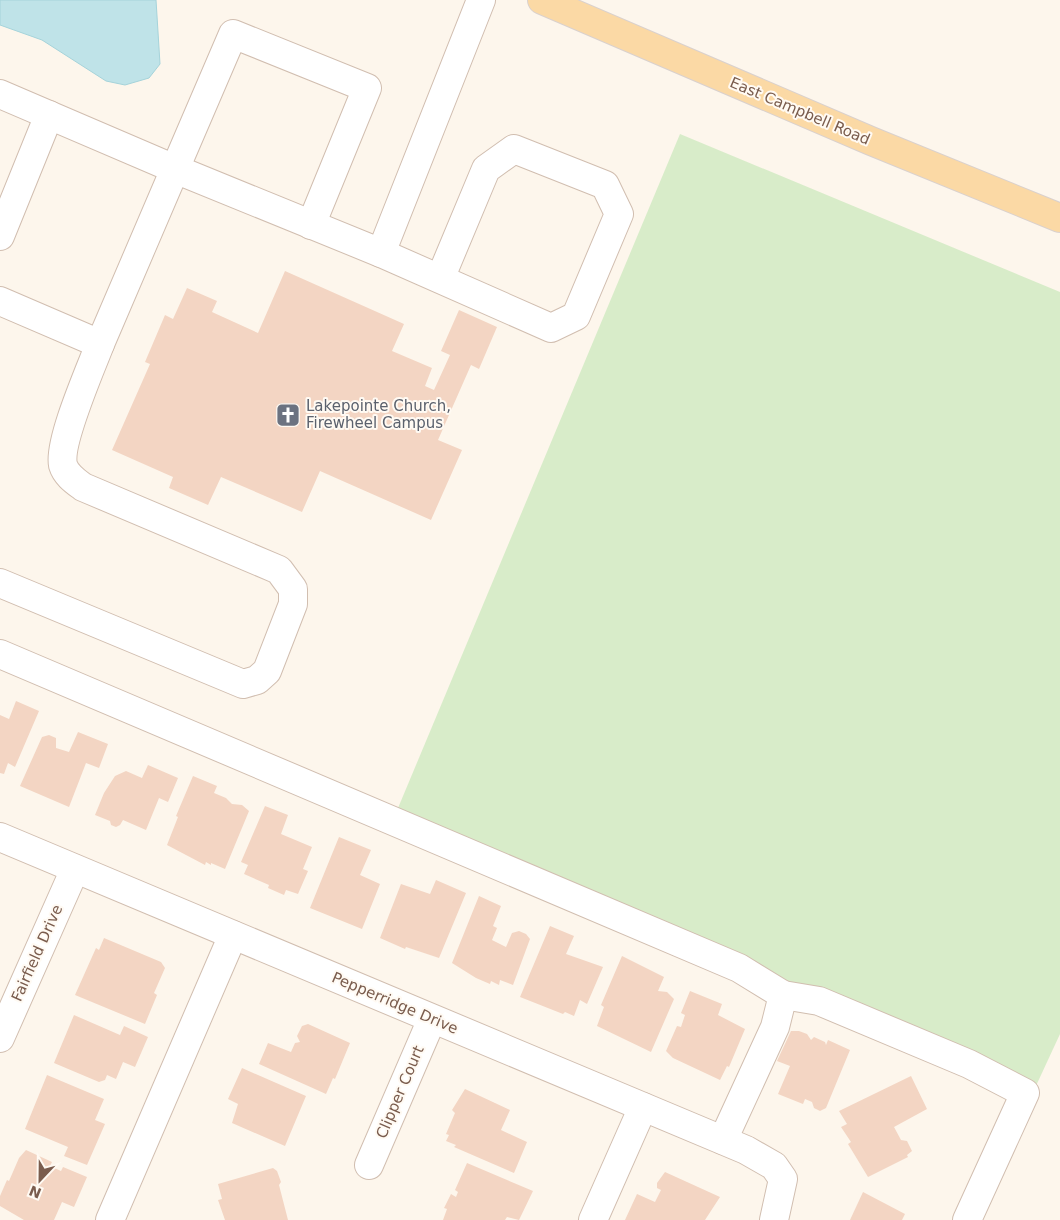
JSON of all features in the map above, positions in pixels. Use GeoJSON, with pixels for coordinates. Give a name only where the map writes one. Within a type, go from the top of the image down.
{"type":"FeatureCollection","features":[{"type":"Feature","properties":{"kind":"main road","name":"East Campbell Road"},"geometry":{"type":"LineString","coordinates":[[542,0],[876,144],[1060,218]]}},
{"type":"Feature","properties":{"kind":"street"},"geometry":{"type":"LineString","coordinates":[[381,253],[481,0]]}},
{"type":"Feature","properties":{"kind":"street"},"geometry":{"type":"LineString","coordinates":[[0,583],[242,684],[257,680],[267,671],[293,604],[293,589],[279,570],[83,487],[71,479],[63,464],[63,446],[100,344],[233,34],[367,88],[311,224]]}},
{"type":"Feature","properties":{"kind":"street"},"geometry":{"type":"LineString","coordinates":[[0,94],[175,169],[381,253],[440,279],[552,328],[576,316],[619,214],[605,185],[514,148],[486,169],[440,279]]}},
{"type":"Feature","properties":{"kind":"street"},"geometry":{"type":"LineString","coordinates":[[0,236],[49,115]]}},
{"type":"Feature","properties":{"kind":"street"},"geometry":{"type":"LineString","coordinates":[[0,301],[100,344]]}},
{"type":"Feature","properties":{"kind":"street"},"geometry":{"type":"LineString","coordinates":[[0,654],[739,968],[783,995],[819,1001],[969,1064],[1025,1093],[967,1220]]}},
{"type":"Feature","properties":{"kind":"street","name":"Pepperridge Drive"},"geometry":{"type":"LineString","coordinates":[[0,837],[723,1140],[774,1166],[783,1179],[774,1220]]}},
{"type":"Feature","properties":{"kind":"street","name":"Fairfield Drive"},"geometry":{"type":"LineString","coordinates":[[0,1038],[75,869]]}},
{"type":"Feature","properties":{"kind":"street"},"geometry":{"type":"LineString","coordinates":[[110,1220],[233,935]]}},
{"type":"Feature","properties":{"kind":"street"},"geometry":{"type":"LineString","coordinates":[[723,1140],[775,1027],[783,995]]}},
{"type":"Feature","properties":{"kind":"street","name":"Clipper Court"},"geometry":{"type":"LineString","coordinates":[[369,1165],[432,1019]]}},
{"type":"Feature","properties":{"kind":"street"},"geometry":{"type":"LineString","coordinates":[[594,1220],[643,1107]]}},
{"type":"Feature","properties":{"kind":"green space"},"geometry":{"type":"Polygon","coordinates":[[[680,134],[1060,292],[1060,1034],[1035,1088],[393,820],[680,134]]]}},
{"type":"Feature","properties":{"kind":"water"},"geometry":{"type":"Polygon","coordinates":[[[0,0],[156,0],[160,64],[149,78],[125,85],[106,81],[42,40],[0,25],[0,0]]]}},
{"type":"Feature","properties":{"kind":"building","name":"Lakepointe Church, Firewheel Campus"},"geometry":{"type":"Polygon","coordinates":[[[285,271],[404,324],[392,351],[432,368],[425,386],[434,390],[450,355],[441,351],[459,310],[497,327],[479,369],[471,365],[438,440],[462,450],[431,520],[320,471],[302,512],[221,477],[208,505],[169,488],[173,477],[112,450],[150,364],[145,362],[165,315],[173,319],[187,288],[217,301],[212,312],[258,333],[285,271]]]}},
{"type":"Feature","properties":{"kind":"building"},"geometry":{"type":"Polygon","coordinates":[[[16,701],[39,711],[15,767],[8,763],[4,774],[0,773],[0,715],[9,719],[16,701]]]}},
{"type":"Feature","properties":{"kind":"building"},"geometry":{"type":"Polygon","coordinates":[[[78,732],[108,744],[99,768],[86,763],[69,807],[20,786],[42,737],[49,735],[56,738],[56,748],[69,752],[78,732]]]}},
{"type":"Feature","properties":{"kind":"building"},"geometry":{"type":"Polygon","coordinates":[[[148,765],[178,778],[168,802],[159,798],[146,830],[123,820],[116,827],[111,825],[110,821],[95,815],[104,793],[115,776],[126,771],[142,778],[148,765]]]}},
{"type":"Feature","properties":{"kind":"building"},"geometry":{"type":"Polygon","coordinates":[[[193,776],[217,786],[214,793],[226,798],[232,804],[242,805],[249,811],[225,869],[206,862],[205,865],[167,845],[178,817],[176,816],[193,776]]]}},
{"type":"Feature","properties":{"kind":"building"},"geometry":{"type":"Polygon","coordinates":[[[265,806],[288,815],[281,834],[312,847],[303,869],[308,871],[298,894],[286,890],[284,895],[268,888],[269,885],[244,874],[248,865],[241,862],[265,806]]]}},
{"type":"Feature","properties":{"kind":"building"},"geometry":{"type":"Polygon","coordinates":[[[339,837],[371,850],[360,875],[380,884],[362,929],[310,908],[339,837]]]}},
{"type":"Feature","properties":{"kind":"building"},"geometry":{"type":"Polygon","coordinates":[[[436,880],[466,893],[439,958],[406,947],[405,949],[380,938],[401,884],[430,894],[436,880]]]}},
{"type":"Feature","properties":{"kind":"building"},"geometry":{"type":"Polygon","coordinates":[[[479,896],[501,906],[493,926],[497,928],[492,940],[506,947],[512,933],[519,931],[526,934],[530,939],[513,985],[500,980],[499,985],[491,981],[490,984],[476,978],[452,963],[479,896]]]}},
{"type":"Feature","properties":{"kind":"building"},"geometry":{"type":"Polygon","coordinates":[[[550,926],[574,936],[566,954],[603,967],[587,1004],[580,1000],[574,1016],[565,1012],[563,1014],[520,997],[550,926]]]}},
{"type":"Feature","properties":{"kind":"building"},"geometry":{"type":"Polygon","coordinates":[[[104,938],[161,962],[165,968],[154,993],[157,995],[145,1024],[75,995],[96,948],[99,950],[104,938]]]}},
{"type":"Feature","properties":{"kind":"building"},"geometry":{"type":"Polygon","coordinates":[[[622,956],[664,977],[658,991],[667,992],[674,999],[651,1052],[597,1026],[604,1007],[601,1005],[622,956]]]}},
{"type":"Feature","properties":{"kind":"building"},"geometry":{"type":"Polygon","coordinates":[[[690,991],[722,1004],[718,1015],[745,1029],[729,1067],[727,1066],[720,1080],[673,1058],[666,1051],[677,1026],[681,1027],[685,1015],[681,1013],[690,991]]]}},
{"type":"Feature","properties":{"kind":"building"},"geometry":{"type":"Polygon","coordinates":[[[74,1015],[120,1035],[124,1026],[148,1037],[135,1067],[123,1062],[116,1079],[107,1075],[105,1080],[99,1082],[54,1063],[74,1015]]]}},
{"type":"Feature","properties":{"kind":"building"},"geometry":{"type":"Polygon","coordinates":[[[308,1024],[350,1043],[335,1079],[333,1078],[326,1094],[259,1064],[268,1043],[291,1052],[295,1043],[300,1042],[297,1036],[302,1026],[308,1024]]]}},
{"type":"Feature","properties":{"kind":"building"},"geometry":{"type":"Polygon","coordinates":[[[791,1031],[807,1034],[811,1040],[814,1037],[825,1042],[826,1045],[828,1040],[850,1050],[826,1108],[820,1111],[814,1108],[812,1102],[805,1099],[803,1104],[778,1094],[790,1066],[777,1061],[791,1031]]]}},
{"type":"Feature","properties":{"kind":"building"},"geometry":{"type":"Polygon","coordinates":[[[242,1068],[306,1096],[285,1146],[232,1123],[238,1104],[228,1099],[242,1068]]]}},
{"type":"Feature","properties":{"kind":"building"},"geometry":{"type":"Polygon","coordinates":[[[47,1075],[104,1099],[95,1120],[105,1124],[87,1165],[64,1156],[68,1147],[25,1129],[47,1075]]]}},
{"type":"Feature","properties":{"kind":"building"},"geometry":{"type":"Polygon","coordinates":[[[911,1076],[927,1109],[894,1127],[901,1140],[907,1141],[912,1151],[907,1155],[908,1157],[868,1177],[848,1144],[851,1142],[841,1127],[847,1124],[839,1111],[911,1076]]]}},
{"type":"Feature","properties":{"kind":"building"},"geometry":{"type":"Polygon","coordinates":[[[465,1089],[510,1110],[501,1130],[527,1142],[514,1173],[454,1147],[456,1145],[446,1141],[449,1135],[446,1134],[455,1113],[452,1110],[465,1089]]]}},
{"type":"Feature","properties":{"kind":"building"},"geometry":{"type":"Polygon","coordinates":[[[26,1150],[52,1162],[50,1166],[61,1171],[63,1167],[87,1177],[74,1207],[62,1202],[54,1220],[24,1220],[0,1206],[0,1196],[7,1180],[9,1181],[19,1158],[26,1150]]]}},
{"type":"Feature","properties":{"kind":"building"},"geometry":{"type":"Polygon","coordinates":[[[467,1163],[533,1191],[519,1220],[507,1217],[505,1220],[443,1220],[447,1209],[444,1208],[451,1194],[456,1197],[458,1192],[455,1190],[467,1163]]]}},
{"type":"Feature","properties":{"kind":"building"},"geometry":{"type":"Polygon","coordinates":[[[273,1168],[277,1171],[281,1182],[279,1185],[288,1220],[225,1220],[218,1200],[222,1199],[218,1184],[273,1168]]]}},
{"type":"Feature","properties":{"kind":"building"},"geometry":{"type":"Polygon","coordinates":[[[665,1172],[720,1197],[705,1220],[625,1220],[637,1194],[655,1202],[661,1190],[657,1188],[657,1183],[665,1172]]]}},
{"type":"Feature","properties":{"kind":"building"},"geometry":{"type":"Polygon","coordinates":[[[863,1192],[905,1214],[902,1220],[850,1220],[863,1192]]]}},
{"type":"Feature","properties":{"kind":"place","name":"Lakepointe Church, Firewheel Campus"},"geometry":{"type":"Point","coordinates":[288,415]}}]}
